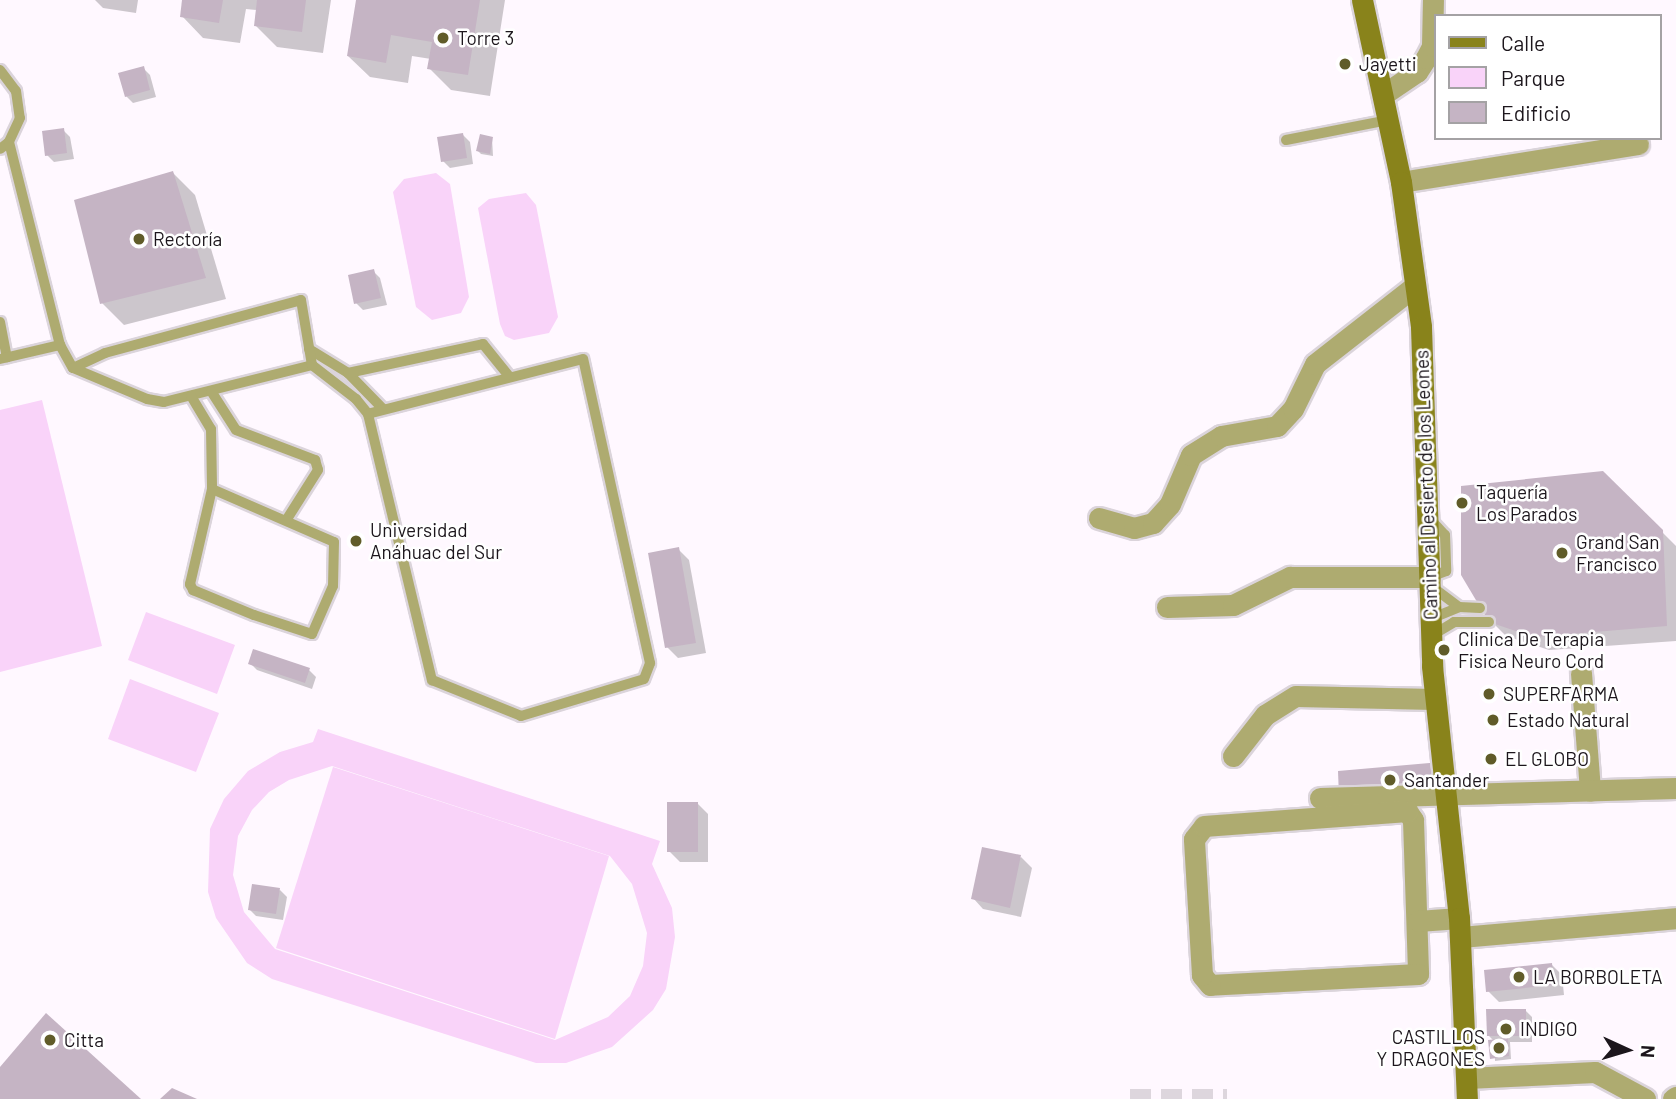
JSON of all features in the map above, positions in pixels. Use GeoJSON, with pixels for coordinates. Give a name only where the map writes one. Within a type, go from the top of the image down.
{"type":"FeatureCollection","features":[{"type":"Feature","properties":{"kind":"main road","name":"Camino al Desierto de los Leones"},"geometry":{"type":"LineString","coordinates":[[1362,0],[1384,93],[1401,183],[1415,286],[1431,582],[1430,627],[1434,699],[1459,928],[1466,1093]]}},
{"type":"Feature","properties":{"kind":"street"},"geometry":{"type":"LineString","coordinates":[[1384,93],[1417,72],[1426,58],[1432,46],[1433,0]]}},
{"type":"Feature","properties":{"kind":"street"},"geometry":{"type":"LineString","coordinates":[[1401,183],[1638,144]]}},
{"type":"Feature","properties":{"kind":"street"},"geometry":{"type":"LineString","coordinates":[[1099,518],[1134,528],[1153,523],[1170,504],[1191,455],[1221,436],[1277,426],[1293,409],[1315,364],[1378,310],[1415,286]]}},
{"type":"Feature","properties":{"kind":"street"},"geometry":{"type":"LineString","coordinates":[[1167,607],[1233,605],[1290,577],[1431,582]]}},
{"type":"Feature","properties":{"kind":"street"},"geometry":{"type":"LineString","coordinates":[[1581,673],[1590,791]]}},
{"type":"Feature","properties":{"kind":"street"},"geometry":{"type":"LineString","coordinates":[[1233,756],[1265,715],[1296,696],[1434,699]]}},
{"type":"Feature","properties":{"kind":"street"},"geometry":{"type":"LineString","coordinates":[[1320,798],[1446,797],[1676,788]]}},
{"type":"Feature","properties":{"kind":"street"},"geometry":{"type":"LineString","coordinates":[[1408,811],[1413,820],[1418,921],[1420,969],[1413,977],[1210,985],[1199,964],[1194,839],[1204,826],[1408,811]]}},
{"type":"Feature","properties":{"kind":"street"},"geometry":{"type":"LineString","coordinates":[[1418,921],[1459,928],[1676,918]]}},
{"type":"Feature","properties":{"kind":"street"},"geometry":{"type":"LineString","coordinates":[[1466,1093],[1595,1072],[1646,1099]]}},
{"type":"Feature","properties":{"kind":"lane"},"geometry":{"type":"LineString","coordinates":[[0,70],[16,90],[20,118],[5,146],[60,345],[73,369],[147,399],[164,402],[312,366]]}},
{"type":"Feature","properties":{"kind":"lane"},"geometry":{"type":"LineString","coordinates":[[1286,140],[1389,120]]}},
{"type":"Feature","properties":{"kind":"lane"},"geometry":{"type":"LineString","coordinates":[[73,369],[105,353],[298,300],[303,303],[312,366],[356,398],[368,414],[428,673],[438,685],[521,716],[644,679],[650,663],[583,359],[508,375],[368,414]]}},
{"type":"Feature","properties":{"kind":"lane"},"geometry":{"type":"LineString","coordinates":[[0,322],[4,358],[60,345]]}},
{"type":"Feature","properties":{"kind":"lane"},"geometry":{"type":"LineString","coordinates":[[308,343],[348,373],[383,409]]}},
{"type":"Feature","properties":{"kind":"lane"},"geometry":{"type":"LineString","coordinates":[[348,373],[483,344],[508,375]]}},
{"type":"Feature","properties":{"kind":"lane"},"geometry":{"type":"LineString","coordinates":[[212,391],[236,430],[315,460],[318,470],[287,519]]}},
{"type":"Feature","properties":{"kind":"lane"},"geometry":{"type":"LineString","coordinates":[[191,396],[211,429],[212,489],[190,577],[193,590],[312,634],[333,586],[336,549],[330,537],[212,489]]}},
{"type":"Feature","properties":{"kind":"lane"},"geometry":{"type":"LineString","coordinates":[[1431,582],[1459,607]]}},
{"type":"Feature","properties":{"kind":"lane"},"geometry":{"type":"LineString","coordinates":[[1430,627],[1459,607],[1480,608]]}},
{"type":"Feature","properties":{"kind":"lane"},"geometry":{"type":"LineString","coordinates":[[1430,627],[1454,622],[1489,622]]}},
{"type":"Feature","properties":{"kind":"green space"},"geometry":{"type":"Polygon","coordinates":[[[436,173],[450,184],[469,297],[461,313],[432,320],[416,307],[393,192],[404,179],[436,173]]]}},
{"type":"Feature","properties":{"kind":"green space"},"geometry":{"type":"Polygon","coordinates":[[[526,193],[536,205],[558,317],[549,333],[514,340],[505,336],[500,324],[478,208],[489,199],[526,193]]]}},
{"type":"Feature","properties":{"kind":"green space"},"geometry":{"type":"Polygon","coordinates":[[[42,400],[102,646],[0,672],[0,410],[42,400]]]}},
{"type":"Feature","properties":{"kind":"green space"},"geometry":{"type":"Polygon","coordinates":[[[146,612],[235,645],[217,694],[128,660],[146,612]]]}},
{"type":"Feature","properties":{"kind":"green space"},"geometry":{"type":"Polygon","coordinates":[[[130,679],[219,713],[196,772],[108,739],[130,679]]]}},
{"type":"Feature","properties":{"kind":"green space"},"geometry":{"type":"Polygon","coordinates":[[[318,729],[660,841],[652,864],[672,908],[675,937],[666,989],[653,1010],[612,1047],[566,1063],[536,1063],[272,979],[247,963],[216,918],[208,892],[210,829],[224,799],[248,771],[280,752],[313,742],[318,729]],[[332,766],[289,780],[269,792],[252,810],[238,836],[233,875],[244,912],[275,949],[555,1040],[608,1017],[630,996],[643,966],[647,933],[632,884],[610,856],[332,766]]]}},
{"type":"Feature","properties":{"kind":"green space"},"geometry":{"type":"Polygon","coordinates":[[[333,767],[609,856],[555,1039],[276,948],[333,767]]]}},
{"type":"Feature","properties":{"kind":"building"},"geometry":{"type":"Polygon","coordinates":[[[182,0],[223,0],[219,23],[180,17],[182,0]]]}},
{"type":"Feature","properties":{"kind":"building"},"geometry":{"type":"Polygon","coordinates":[[[257,0],[306,0],[302,32],[254,26],[257,0]]]}},
{"type":"Feature","properties":{"kind":"building","name":"Torre 3"},"geometry":{"type":"Polygon","coordinates":[[[356,0],[480,0],[468,75],[427,69],[432,42],[391,35],[386,63],[347,56],[356,0]]]}},
{"type":"Feature","properties":{"kind":"building"},"geometry":{"type":"Polygon","coordinates":[[[144,66],[150,90],[125,97],[118,73],[144,66]]]}},
{"type":"Feature","properties":{"kind":"building"},"geometry":{"type":"Polygon","coordinates":[[[64,128],[67,153],[45,156],[42,131],[64,128]]]}},
{"type":"Feature","properties":{"kind":"building"},"geometry":{"type":"Polygon","coordinates":[[[463,133],[467,158],[441,162],[437,137],[463,133]]]}},
{"type":"Feature","properties":{"kind":"building"},"geometry":{"type":"Polygon","coordinates":[[[480,134],[493,137],[490,154],[476,151],[480,134]]]}},
{"type":"Feature","properties":{"kind":"building","name":"Rectoría"},"geometry":{"type":"Polygon","coordinates":[[[173,171],[206,278],[100,304],[74,200],[173,171]]]}},
{"type":"Feature","properties":{"kind":"building"},"geometry":{"type":"Polygon","coordinates":[[[374,269],[381,298],[354,304],[348,275],[374,269]]]}},
{"type":"Feature","properties":{"kind":"building","name":"Grand San Francisco"},"geometry":{"type":"Polygon","coordinates":[[[1603,471],[1663,530],[1667,626],[1533,637],[1489,622],[1461,575],[1461,486],[1603,471]]]}},
{"type":"Feature","properties":{"kind":"building"},"geometry":{"type":"Polygon","coordinates":[[[679,547],[696,643],[665,648],[648,553],[679,547]]]}},
{"type":"Feature","properties":{"kind":"building"},"geometry":{"type":"Polygon","coordinates":[[[253,649],[310,668],[305,683],[248,664],[253,649]]]}},
{"type":"Feature","properties":{"kind":"building","name":"Santander"},"geometry":{"type":"Polygon","coordinates":[[[1441,762],[1443,790],[1339,797],[1338,771],[1441,762]]]}},
{"type":"Feature","properties":{"kind":"building"},"geometry":{"type":"Polygon","coordinates":[[[667,802],[698,802],[698,852],[667,852],[667,802]]]}},
{"type":"Feature","properties":{"kind":"building"},"geometry":{"type":"Polygon","coordinates":[[[982,847],[1021,855],[1010,908],[971,899],[982,847]]]}},
{"type":"Feature","properties":{"kind":"building"},"geometry":{"type":"Polygon","coordinates":[[[252,884],[280,888],[276,914],[248,910],[252,884]]]}},
{"type":"Feature","properties":{"kind":"building","name":"LA BORBOLETA"},"geometry":{"type":"Polygon","coordinates":[[[1552,963],[1554,985],[1486,992],[1484,970],[1552,963]]]}},
{"type":"Feature","properties":{"kind":"building","name":"INDIGO"},"geometry":{"type":"Polygon","coordinates":[[[1486,1009],[1526,1009],[1526,1036],[1487,1036],[1486,1009]]]}},
{"type":"Feature","properties":{"kind":"building","name":"Citta"},"geometry":{"type":"Polygon","coordinates":[[[46,1013],[141,1099],[0,1099],[0,1067],[46,1013]]]}},
{"type":"Feature","properties":{"kind":"building","name":"CASTILLOS Y DRAGONES"},"geometry":{"type":"Polygon","coordinates":[[[1508,1038],[1509,1056],[1490,1059],[1488,1040],[1508,1038]]]}},
{"type":"Feature","properties":{"kind":"building"},"geometry":{"type":"Polygon","coordinates":[[[172,1088],[197,1099],[160,1099],[172,1088]]]}},
{"type":"Feature","properties":{"kind":"tunnel"},"geometry":{"type":"LineString","coordinates":[[1130,1099],[1227,1099]]}},
{"type":"Feature","properties":{"kind":"place","name":"Torre 3"},"geometry":{"type":"Point","coordinates":[443,38]}},
{"type":"Feature","properties":{"kind":"place","name":"Jayetti"},"geometry":{"type":"Point","coordinates":[1345,64]}},
{"type":"Feature","properties":{"kind":"place","name":"Rectoría"},"geometry":{"type":"Point","coordinates":[139,239]}},
{"type":"Feature","properties":{"kind":"place","name":"Taquería Los Parados"},"geometry":{"type":"Point","coordinates":[1462,503]}},
{"type":"Feature","properties":{"kind":"place","name":"Universidad Anáhuac del Sur"},"geometry":{"type":"Point","coordinates":[356,541]}},
{"type":"Feature","properties":{"kind":"place","name":"Grand San Francisco"},"geometry":{"type":"Point","coordinates":[1562,553]}},
{"type":"Feature","properties":{"kind":"place","name":"Clinica De Terapia Fisica Neuro Cord"},"geometry":{"type":"Point","coordinates":[1444,650]}},
{"type":"Feature","properties":{"kind":"place","name":"SUPERFARMA"},"geometry":{"type":"Point","coordinates":[1489,694]}},
{"type":"Feature","properties":{"kind":"place","name":"Estado Natural"},"geometry":{"type":"Point","coordinates":[1493,720]}},
{"type":"Feature","properties":{"kind":"place","name":"EL GLOBO"},"geometry":{"type":"Point","coordinates":[1491,759]}},
{"type":"Feature","properties":{"kind":"place","name":"Santander"},"geometry":{"type":"Point","coordinates":[1390,780]}},
{"type":"Feature","properties":{"kind":"place","name":"LA BORBOLETA"},"geometry":{"type":"Point","coordinates":[1519,977]}},
{"type":"Feature","properties":{"kind":"place","name":"INDIGO"},"geometry":{"type":"Point","coordinates":[1506,1029]}},
{"type":"Feature","properties":{"kind":"place","name":"Citta"},"geometry":{"type":"Point","coordinates":[50,1040]}},
{"type":"Feature","properties":{"kind":"place","name":"CASTILLOS Y DRAGONES"},"geometry":{"type":"Point","coordinates":[1499,1048]}}]}
